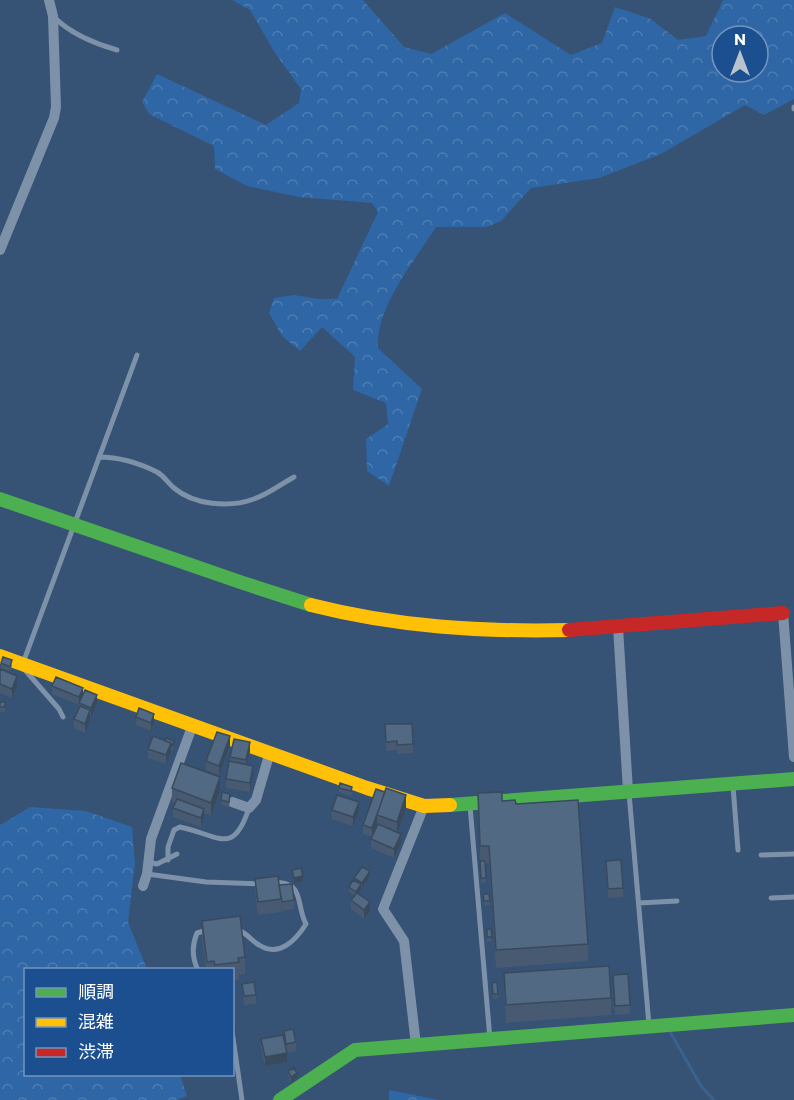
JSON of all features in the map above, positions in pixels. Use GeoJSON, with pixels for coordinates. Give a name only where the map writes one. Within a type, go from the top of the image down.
{"type":"FeatureCollection","features":[{"type":"Feature","properties":{"kind":"street"},"geometry":{"type":"LineString","coordinates":[[0,250],[54,118],[56,107],[53,16],[49,0]]}},
{"type":"Feature","properties":{"kind":"street"},"geometry":{"type":"LineString","coordinates":[[0,499],[75,523],[257,589],[358,616],[466,631],[543,632],[783,613],[794,757]]}},
{"type":"Feature","properties":{"kind":"street"},"geometry":{"type":"LineString","coordinates":[[618,627],[628,791]]}},
{"type":"Feature","properties":{"kind":"street"},"geometry":{"type":"LineString","coordinates":[[0,656],[424,806],[794,779]]}},
{"type":"Feature","properties":{"kind":"street"},"geometry":{"type":"LineString","coordinates":[[143,886],[147,874],[151,839],[193,724]]}},
{"type":"Feature","properties":{"kind":"street"},"geometry":{"type":"LineString","coordinates":[[232,802],[249,808],[256,800],[270,752]]}},
{"type":"Feature","properties":{"kind":"street"},"geometry":{"type":"LineString","coordinates":[[416,1045],[404,941],[382,909],[424,806]]}},
{"type":"Feature","properties":{"kind":"street"},"geometry":{"type":"LineString","coordinates":[[280,1100],[355,1050],[794,1015]]}},
{"type":"Feature","properties":{"kind":"lane"},"geometry":{"type":"LineString","coordinates":[[53,16],[60,23],[81,35],[117,50]]}},
{"type":"Feature","properties":{"kind":"lane"},"geometry":{"type":"LineString","coordinates":[[63,717],[59,709],[25,671],[23,665],[137,355]]}},
{"type":"Feature","properties":{"kind":"lane"},"geometry":{"type":"LineString","coordinates":[[99,457],[118,457],[158,472],[174,488],[190,498],[218,503],[238,504],[253,500],[294,477]]}},
{"type":"Feature","properties":{"kind":"lane"},"geometry":{"type":"LineString","coordinates":[[733,783],[738,849]]}},
{"type":"Feature","properties":{"kind":"lane"},"geometry":{"type":"LineString","coordinates":[[628,791],[649,1027]]}},
{"type":"Feature","properties":{"kind":"lane"},"geometry":{"type":"LineString","coordinates":[[470,804],[490,1040]]}},
{"type":"Feature","properties":{"kind":"lane"},"geometry":{"type":"LineString","coordinates":[[168,860],[168,847],[174,830],[180,828],[229,839],[236,836],[243,828],[249,808]]}},
{"type":"Feature","properties":{"kind":"lane"},"geometry":{"type":"LineString","coordinates":[[148,862],[157,864],[177,854]]}},
{"type":"Feature","properties":{"kind":"lane"},"geometry":{"type":"LineString","coordinates":[[761,855],[794,854]]}},
{"type":"Feature","properties":{"kind":"lane"},"geometry":{"type":"LineString","coordinates":[[147,874],[206,882],[256,885],[278,882],[287,884],[299,894],[306,924],[297,939],[288,945],[278,948],[266,947],[259,945],[245,932],[226,929]]}},
{"type":"Feature","properties":{"kind":"lane"},"geometry":{"type":"LineString","coordinates":[[771,898],[794,897]]}},
{"type":"Feature","properties":{"kind":"lane"},"geometry":{"type":"LineString","coordinates":[[639,903],[677,901]]}},
{"type":"Feature","properties":{"kind":"lane"},"geometry":{"type":"LineString","coordinates":[[198,968],[193,947],[197,933],[204,930],[215,930]]}},
{"type":"Feature","properties":{"kind":"lane"},"geometry":{"type":"LineString","coordinates":[[234,1045],[242,1100]]}},
{"type":"Feature","properties":{"kind":"green space"},"geometry":{"type":"Polygon","coordinates":[[[232,0],[363,0],[404,47],[431,54],[505,13],[571,55],[602,43],[615,7],[651,19],[678,40],[706,36],[710,28],[710,84],[770,84],[770,24],[712,24],[723,0],[794,0],[794,99],[764,115],[745,105],[661,154],[599,178],[531,188],[501,221],[487,227],[436,227],[398,285],[383,316],[379,332],[378,348],[422,389],[389,486],[367,471],[366,439],[388,424],[386,403],[353,390],[355,357],[322,327],[300,351],[282,336],[269,313],[274,298],[294,295],[337,299],[378,212],[372,203],[299,197],[247,186],[215,169],[214,146],[149,114],[142,102],[157,74],[266,125],[299,103],[301,89],[275,53],[250,10],[232,0]]]}},
{"type":"Feature","properties":{"kind":"green space"},"geometry":{"type":"Polygon","coordinates":[[[30,807],[86,811],[132,827],[135,864],[128,922],[147,968],[24,968],[24,1076],[180,1076],[187,1096],[176,1100],[0,1100],[0,825],[30,807]]]}},
{"type":"Feature","properties":{"kind":"green space"},"geometry":{"type":"Polygon","coordinates":[[[389,1090],[439,1100],[389,1100],[389,1090]]]}},
{"type":"Feature","properties":{"kind":"building"},"geometry":{"type":"Polygon","coordinates":[[[3,657],[12,660],[10,667],[1,663],[3,657]]]}},
{"type":"Feature","properties":{"kind":"building"},"geometry":{"type":"Polygon","coordinates":[[[0,669],[17,676],[12,689],[0,684],[0,669]]]}},
{"type":"Feature","properties":{"kind":"building"},"geometry":{"type":"Polygon","coordinates":[[[56,677],[83,688],[79,697],[52,686],[56,677]]]}},
{"type":"Feature","properties":{"kind":"building"},"geometry":{"type":"Polygon","coordinates":[[[85,690],[97,695],[91,708],[79,703],[85,690]]]}},
{"type":"Feature","properties":{"kind":"building"},"geometry":{"type":"Polygon","coordinates":[[[0,702],[5,702],[5,707],[0,707],[0,702]]]}},
{"type":"Feature","properties":{"kind":"building"},"geometry":{"type":"Polygon","coordinates":[[[80,706],[90,710],[85,724],[74,719],[80,706]]]}},
{"type":"Feature","properties":{"kind":"building"},"geometry":{"type":"Polygon","coordinates":[[[139,708],[154,714],[151,723],[136,717],[139,708]]]}},
{"type":"Feature","properties":{"kind":"building"},"geometry":{"type":"Polygon","coordinates":[[[385,724],[412,724],[413,744],[397,745],[397,741],[386,742],[385,724]]]}},
{"type":"Feature","properties":{"kind":"building"},"geometry":{"type":"Polygon","coordinates":[[[217,732],[230,736],[219,766],[206,761],[217,732]]]}},
{"type":"Feature","properties":{"kind":"building"},"geometry":{"type":"Polygon","coordinates":[[[153,736],[171,743],[166,755],[148,749],[153,736]]]}},
{"type":"Feature","properties":{"kind":"building"},"geometry":{"type":"Polygon","coordinates":[[[166,738],[174,741],[172,746],[171,743],[165,741],[166,738]]]}},
{"type":"Feature","properties":{"kind":"building"},"geometry":{"type":"Polygon","coordinates":[[[234,739],[250,742],[246,760],[230,757],[234,739]]]}},
{"type":"Feature","properties":{"kind":"building"},"geometry":{"type":"Polygon","coordinates":[[[229,761],[253,766],[250,783],[226,779],[229,761]]]}},
{"type":"Feature","properties":{"kind":"building"},"geometry":{"type":"Polygon","coordinates":[[[181,763],[220,777],[211,803],[172,788],[181,763]]]}},
{"type":"Feature","properties":{"kind":"building"},"geometry":{"type":"Polygon","coordinates":[[[340,783],[352,787],[351,791],[339,788],[340,783]]]}},
{"type":"Feature","properties":{"kind":"building"},"geometry":{"type":"Polygon","coordinates":[[[386,788],[406,795],[397,822],[377,815],[386,788]]]}},
{"type":"Feature","properties":{"kind":"building"},"geometry":{"type":"Polygon","coordinates":[[[376,789],[385,792],[372,828],[363,825],[376,789]]]}},
{"type":"Feature","properties":{"kind":"building"},"geometry":{"type":"Polygon","coordinates":[[[222,792],[230,794],[229,802],[221,800],[222,792]]]}},
{"type":"Feature","properties":{"kind":"building"},"geometry":{"type":"Polygon","coordinates":[[[502,792],[502,801],[515,800],[516,804],[578,800],[588,944],[496,950],[489,846],[480,846],[478,793],[502,792]]]}},
{"type":"Feature","properties":{"kind":"building"},"geometry":{"type":"Polygon","coordinates":[[[337,795],[359,802],[353,817],[332,810],[337,795]]]}},
{"type":"Feature","properties":{"kind":"building"},"geometry":{"type":"Polygon","coordinates":[[[177,799],[204,809],[201,818],[173,808],[177,799]]]}},
{"type":"Feature","properties":{"kind":"building"},"geometry":{"type":"Polygon","coordinates":[[[378,824],[401,834],[394,849],[371,839],[378,824]]]}},
{"type":"Feature","properties":{"kind":"building"},"geometry":{"type":"Polygon","coordinates":[[[621,860],[623,888],[608,889],[606,861],[621,860]]]}},
{"type":"Feature","properties":{"kind":"building"},"geometry":{"type":"Polygon","coordinates":[[[480,861],[485,861],[486,878],[481,878],[480,861]]]}},
{"type":"Feature","properties":{"kind":"building"},"geometry":{"type":"Polygon","coordinates":[[[362,867],[370,871],[362,883],[354,878],[362,867]]]}},
{"type":"Feature","properties":{"kind":"building"},"geometry":{"type":"Polygon","coordinates":[[[301,868],[303,876],[294,878],[292,870],[301,868]]]}},
{"type":"Feature","properties":{"kind":"building"},"geometry":{"type":"Polygon","coordinates":[[[278,876],[281,899],[258,902],[255,879],[278,876]]]}},
{"type":"Feature","properties":{"kind":"building"},"geometry":{"type":"Polygon","coordinates":[[[353,880],[361,884],[356,892],[349,887],[353,880]]]}},
{"type":"Feature","properties":{"kind":"building"},"geometry":{"type":"Polygon","coordinates":[[[292,884],[294,900],[282,902],[279,885],[292,884]]]}},
{"type":"Feature","properties":{"kind":"building"},"geometry":{"type":"Polygon","coordinates":[[[357,893],[370,902],[364,910],[351,900],[357,893]]]}},
{"type":"Feature","properties":{"kind":"building"},"geometry":{"type":"Polygon","coordinates":[[[483,894],[489,894],[490,901],[484,901],[483,894]]]}},
{"type":"Feature","properties":{"kind":"building"},"geometry":{"type":"Polygon","coordinates":[[[240,916],[245,957],[238,958],[239,962],[215,965],[214,961],[207,962],[202,921],[240,916]]]}},
{"type":"Feature","properties":{"kind":"building"},"geometry":{"type":"Polygon","coordinates":[[[487,929],[491,929],[492,937],[487,937],[487,929]]]}},
{"type":"Feature","properties":{"kind":"building"},"geometry":{"type":"Polygon","coordinates":[[[609,966],[611,998],[506,1005],[504,973],[609,966]]]}},
{"type":"Feature","properties":{"kind":"building"},"geometry":{"type":"Polygon","coordinates":[[[628,974],[630,1005],[615,1006],[613,975],[628,974]]]}},
{"type":"Feature","properties":{"kind":"building"},"geometry":{"type":"Polygon","coordinates":[[[254,982],[256,995],[244,996],[242,984],[254,982]]]}},
{"type":"Feature","properties":{"kind":"building"},"geometry":{"type":"Polygon","coordinates":[[[497,982],[498,994],[493,994],[492,983],[497,982]]]}},
{"type":"Feature","properties":{"kind":"building"},"geometry":{"type":"Polygon","coordinates":[[[293,1029],[296,1042],[286,1044],[284,1031],[293,1029]]]}},
{"type":"Feature","properties":{"kind":"building"},"geometry":{"type":"Polygon","coordinates":[[[283,1035],[287,1053],[265,1057],[261,1039],[283,1035]]]}},
{"type":"Feature","properties":{"kind":"building"},"geometry":{"type":"Polygon","coordinates":[[[294,1068],[297,1073],[291,1077],[288,1071],[294,1068]]]}},
{"type":"Feature","properties":{"kind":"waterway"},"geometry":{"type":"LineString","coordinates":[[669,1030],[701,1086],[714,1100]]}},
{"type":"Feature","properties":{"kind":"traffic: fast"},"geometry":{"type":"LineString","coordinates":[[0,499],[311,605]]}},
{"type":"Feature","properties":{"kind":"traffic: fast"},"geometry":{"type":"LineString","coordinates":[[450,805],[794,779]]}},
{"type":"Feature","properties":{"kind":"traffic: fast"},"geometry":{"type":"LineString","coordinates":[[280,1100],[355,1050],[794,1015]]}},
{"type":"Feature","properties":{"kind":"traffic: slow"},"geometry":{"type":"LineString","coordinates":[[311,605],[407,623],[472,629],[569,630]]}},
{"type":"Feature","properties":{"kind":"traffic: slow"},"geometry":{"type":"LineString","coordinates":[[0,656],[367,788],[424,806],[450,805]]}},
{"type":"Feature","properties":{"kind":"traffic: jam"},"geometry":{"type":"LineString","coordinates":[[569,630],[783,613]]}}]}
